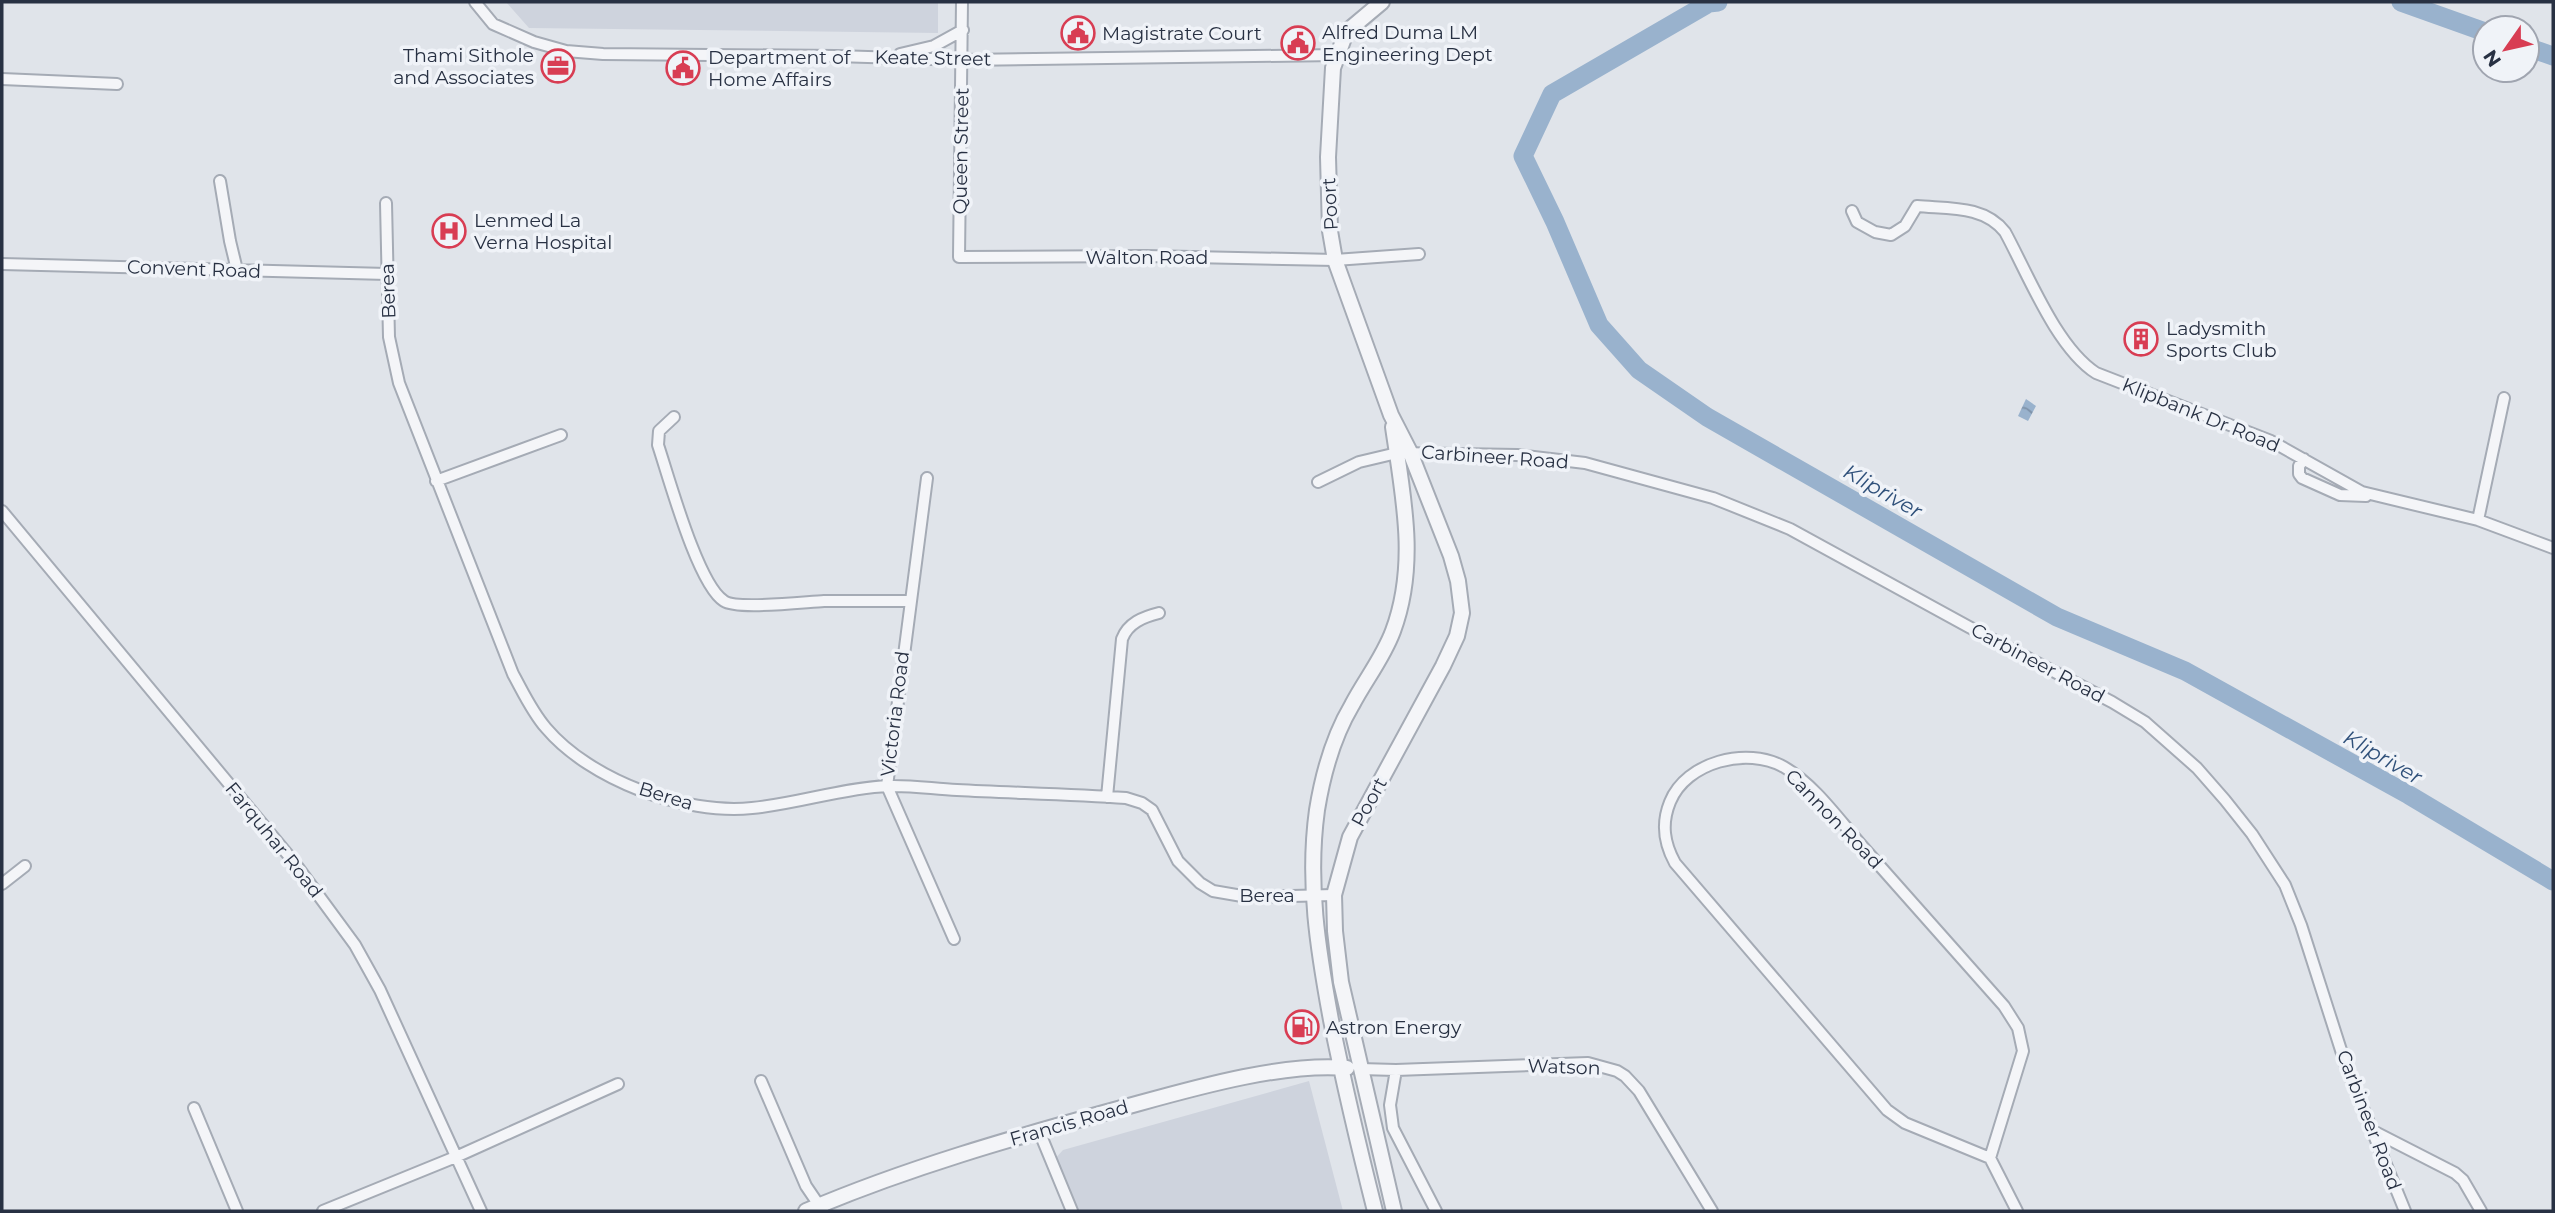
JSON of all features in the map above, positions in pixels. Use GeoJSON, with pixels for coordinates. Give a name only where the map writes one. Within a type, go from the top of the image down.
{"type":"FeatureCollection","features":[{"type":"Feature","properties":{"kind":"street","name":"Keate Street"},"geometry":{"type":"LineString","coordinates":[[475,2],[493,24],[534,42],[566,51],[590,53],[963,60],[1336,55]]}},
{"type":"Feature","properties":{"kind":"street","name":"Queen Street"},"geometry":{"type":"LineString","coordinates":[[959,257],[962,2]]}},
{"type":"Feature","properties":{"kind":"street","name":"Poort"},"geometry":{"type":"LineString","coordinates":[[1382,2],[1351,28],[1336,55],[1331,76],[1328,219],[1335,260],[1404,452],[1458,581],[1462,613],[1461,625],[1443,666],[1354,828],[1344,853],[1334,895],[1341,982],[1394,1211]]}},
{"type":"Feature","properties":{"kind":"street"},"geometry":{"type":"LineString","coordinates":[[886,58],[933,46],[963,30]]}},
{"type":"Feature","properties":{"kind":"street"},"geometry":{"type":"LineString","coordinates":[[2,79],[117,85]]}},
{"type":"Feature","properties":{"kind":"street"},"geometry":{"type":"LineString","coordinates":[[220,181],[237,270]]}},
{"type":"Feature","properties":{"kind":"street","name":"Berea"},"geometry":{"type":"LineString","coordinates":[[386,203],[387,274],[393,361],[436,481],[500,645],[524,694],[546,728],[589,764],[652,794],[715,809],[752,808],[887,786],[1135,800],[1152,810],[1178,861],[1200,883],[1213,891],[1235,896],[1334,895]]}},
{"type":"Feature","properties":{"kind":"street","name":"Klipbank Dr Road"},"geometry":{"type":"LineString","coordinates":[[1852,211],[1857,222],[1875,233],[1891,235],[1905,226],[1917,206],[1986,215],[1999,224],[2058,333],[2085,366],[2106,378],[2241,428],[2372,496],[2478,520],[2553,548]]}},
{"type":"Feature","properties":{"kind":"street","name":"Walton Road"},"geometry":{"type":"LineString","coordinates":[[959,257],[1146,256],[1335,260],[1419,254]]}},
{"type":"Feature","properties":{"kind":"street","name":"Convent Road"},"geometry":{"type":"LineString","coordinates":[[2,264],[387,274]]}},
{"type":"Feature","properties":{"kind":"street"},"geometry":{"type":"LineString","coordinates":[[2478,520],[2504,398]]}},
{"type":"Feature","properties":{"kind":"street"},"geometry":{"type":"LineString","coordinates":[[674,417],[659,431],[658,445],[698,559],[713,590],[722,600],[741,605],[909,601]]}},
{"type":"Feature","properties":{"kind":"street"},"geometry":{"type":"LineString","coordinates":[[436,481],[561,435]]}},
{"type":"Feature","properties":{"kind":"street","name":"Poort"},"geometry":{"type":"LineString","coordinates":[[1375,1211],[1340,1068],[1316,940],[1313,895],[1317,810],[1332,747],[1352,703],[1385,649],[1405,588],[1407,524],[1404,452]]}},
{"type":"Feature","properties":{"kind":"street","name":"Carbineer Road"},"geometry":{"type":"LineString","coordinates":[[1318,482],[1359,462],[1404,452],[1517,454],[1561,458],[1693,492],[1738,506],[1790,529],[2112,702],[2144,723],[2197,768],[2263,850],[2284,885],[2301,925],[2347,1069],[2405,1211]]}},
{"type":"Feature","properties":{"kind":"street"},"geometry":{"type":"LineString","coordinates":[[2304,459],[2299,474],[2314,485],[2340,495],[2372,496]]}},
{"type":"Feature","properties":{"kind":"street","name":"Victoria Road"},"geometry":{"type":"LineString","coordinates":[[927,478],[887,786],[954,939]]}},
{"type":"Feature","properties":{"kind":"street","name":"Farquhar Road"},"geometry":{"type":"LineString","coordinates":[[2,510],[294,862],[338,920],[380,990],[481,1211]]}},
{"type":"Feature","properties":{"kind":"street"},"geometry":{"type":"LineString","coordinates":[[1107,797],[1122,639],[1134,623],[1158,613]]}},
{"type":"Feature","properties":{"kind":"street","name":"Cannon Road"},"geometry":{"type":"LineString","coordinates":[[1740,758],[1764,760],[1793,774],[1828,808],[2004,1006],[2018,1028],[2023,1051],[1990,1158],[1905,1123],[1887,1110],[1675,863],[1665,841],[1664,821],[1674,793],[1688,778],[1719,761],[1740,758]]}},
{"type":"Feature","properties":{"kind":"street"},"geometry":{"type":"LineString","coordinates":[[2,884],[25,866]]}},
{"type":"Feature","properties":{"kind":"street","name":"Watson"},"geometry":{"type":"LineString","coordinates":[[1340,1068],[1396,1070],[1574,1063],[1609,1067],[1625,1076],[1639,1091],[1712,1211]]}},
{"type":"Feature","properties":{"kind":"street","name":"Francis Road"},"geometry":{"type":"LineString","coordinates":[[812,1210],[907,1171],[1169,1095],[1300,1069],[1340,1068]]}},
{"type":"Feature","properties":{"kind":"street"},"geometry":{"type":"LineString","coordinates":[[1396,1070],[1390,1105],[1393,1128],[1436,1211]]}},
{"type":"Feature","properties":{"kind":"street"},"geometry":{"type":"LineString","coordinates":[[761,1081],[806,1186],[812,1210]]}},
{"type":"Feature","properties":{"kind":"street"},"geometry":{"type":"LineString","coordinates":[[323,1211],[458,1156],[618,1084]]}},
{"type":"Feature","properties":{"kind":"street"},"geometry":{"type":"LineString","coordinates":[[194,1108],[237,1211]]}},
{"type":"Feature","properties":{"kind":"street"},"geometry":{"type":"LineString","coordinates":[[2371,1130],[2455,1172],[2463,1180],[2481,1211]]}},
{"type":"Feature","properties":{"kind":"street"},"geometry":{"type":"LineString","coordinates":[[1039,1131],[1072,1211]]}},
{"type":"Feature","properties":{"kind":"street"},"geometry":{"type":"LineString","coordinates":[[1990,1158],[2017,1211]]}},
{"type":"Feature","properties":{"kind":"shaded area"},"geometry":{"type":"Polygon","coordinates":[[[506,2],[938,2],[938,33],[529,28],[506,2]]]}},
{"type":"Feature","properties":{"kind":"shaded area"},"geometry":{"type":"Polygon","coordinates":[[[1309,1081],[1343,1211],[1074,1211],[1053,1161],[1063,1150],[1309,1081]]]}},
{"type":"Feature","properties":{"kind":"water"},"geometry":{"type":"Polygon","coordinates":[[[2026,399],[2036,406],[2028,421],[2018,416],[2026,399]]]}},
{"type":"Feature","properties":{"kind":"waterway","name":"Klipriver"},"geometry":{"type":"LineString","coordinates":[[1718,2],[1709,3],[1552,94],[1523,156],[1555,222],[1599,325],[1639,370],[1707,417],[2057,617],[2185,671],[2409,795],[2553,881]]}},
{"type":"Feature","properties":{"kind":"waterway","name":"Klipriver"},"geometry":{"type":"LineString","coordinates":[[2401,2],[2471,27]]}},
{"type":"Feature","properties":{"kind":"waterway","name":"Klipriver"},"geometry":{"type":"LineString","coordinates":[[2541,52],[2553,56]]}},
{"type":"Feature","properties":{"kind":"place","name":"Magistrate Court"},"geometry":{"type":"Point","coordinates":[1078,33]}},
{"type":"Feature","properties":{"kind":"place","name":"Alfred Duma LM Engineering Dept"},"geometry":{"type":"Point","coordinates":[1298,43]}},
{"type":"Feature","properties":{"kind":"place","name":"Thami Sithole and Associates"},"geometry":{"type":"Point","coordinates":[558,66]}},
{"type":"Feature","properties":{"kind":"place","name":"Department of Home Affairs"},"geometry":{"type":"Point","coordinates":[683,68]}},
{"type":"Feature","properties":{"kind":"place","name":"Lenmed La Verna Hospital"},"geometry":{"type":"Point","coordinates":[449,231]}},
{"type":"Feature","properties":{"kind":"place","name":"Ladysmith Sports Club"},"geometry":{"type":"Point","coordinates":[2141,339]}},
{"type":"Feature","properties":{"kind":"place","name":"Astron Energy"},"geometry":{"type":"Point","coordinates":[1302,1027]}}]}
